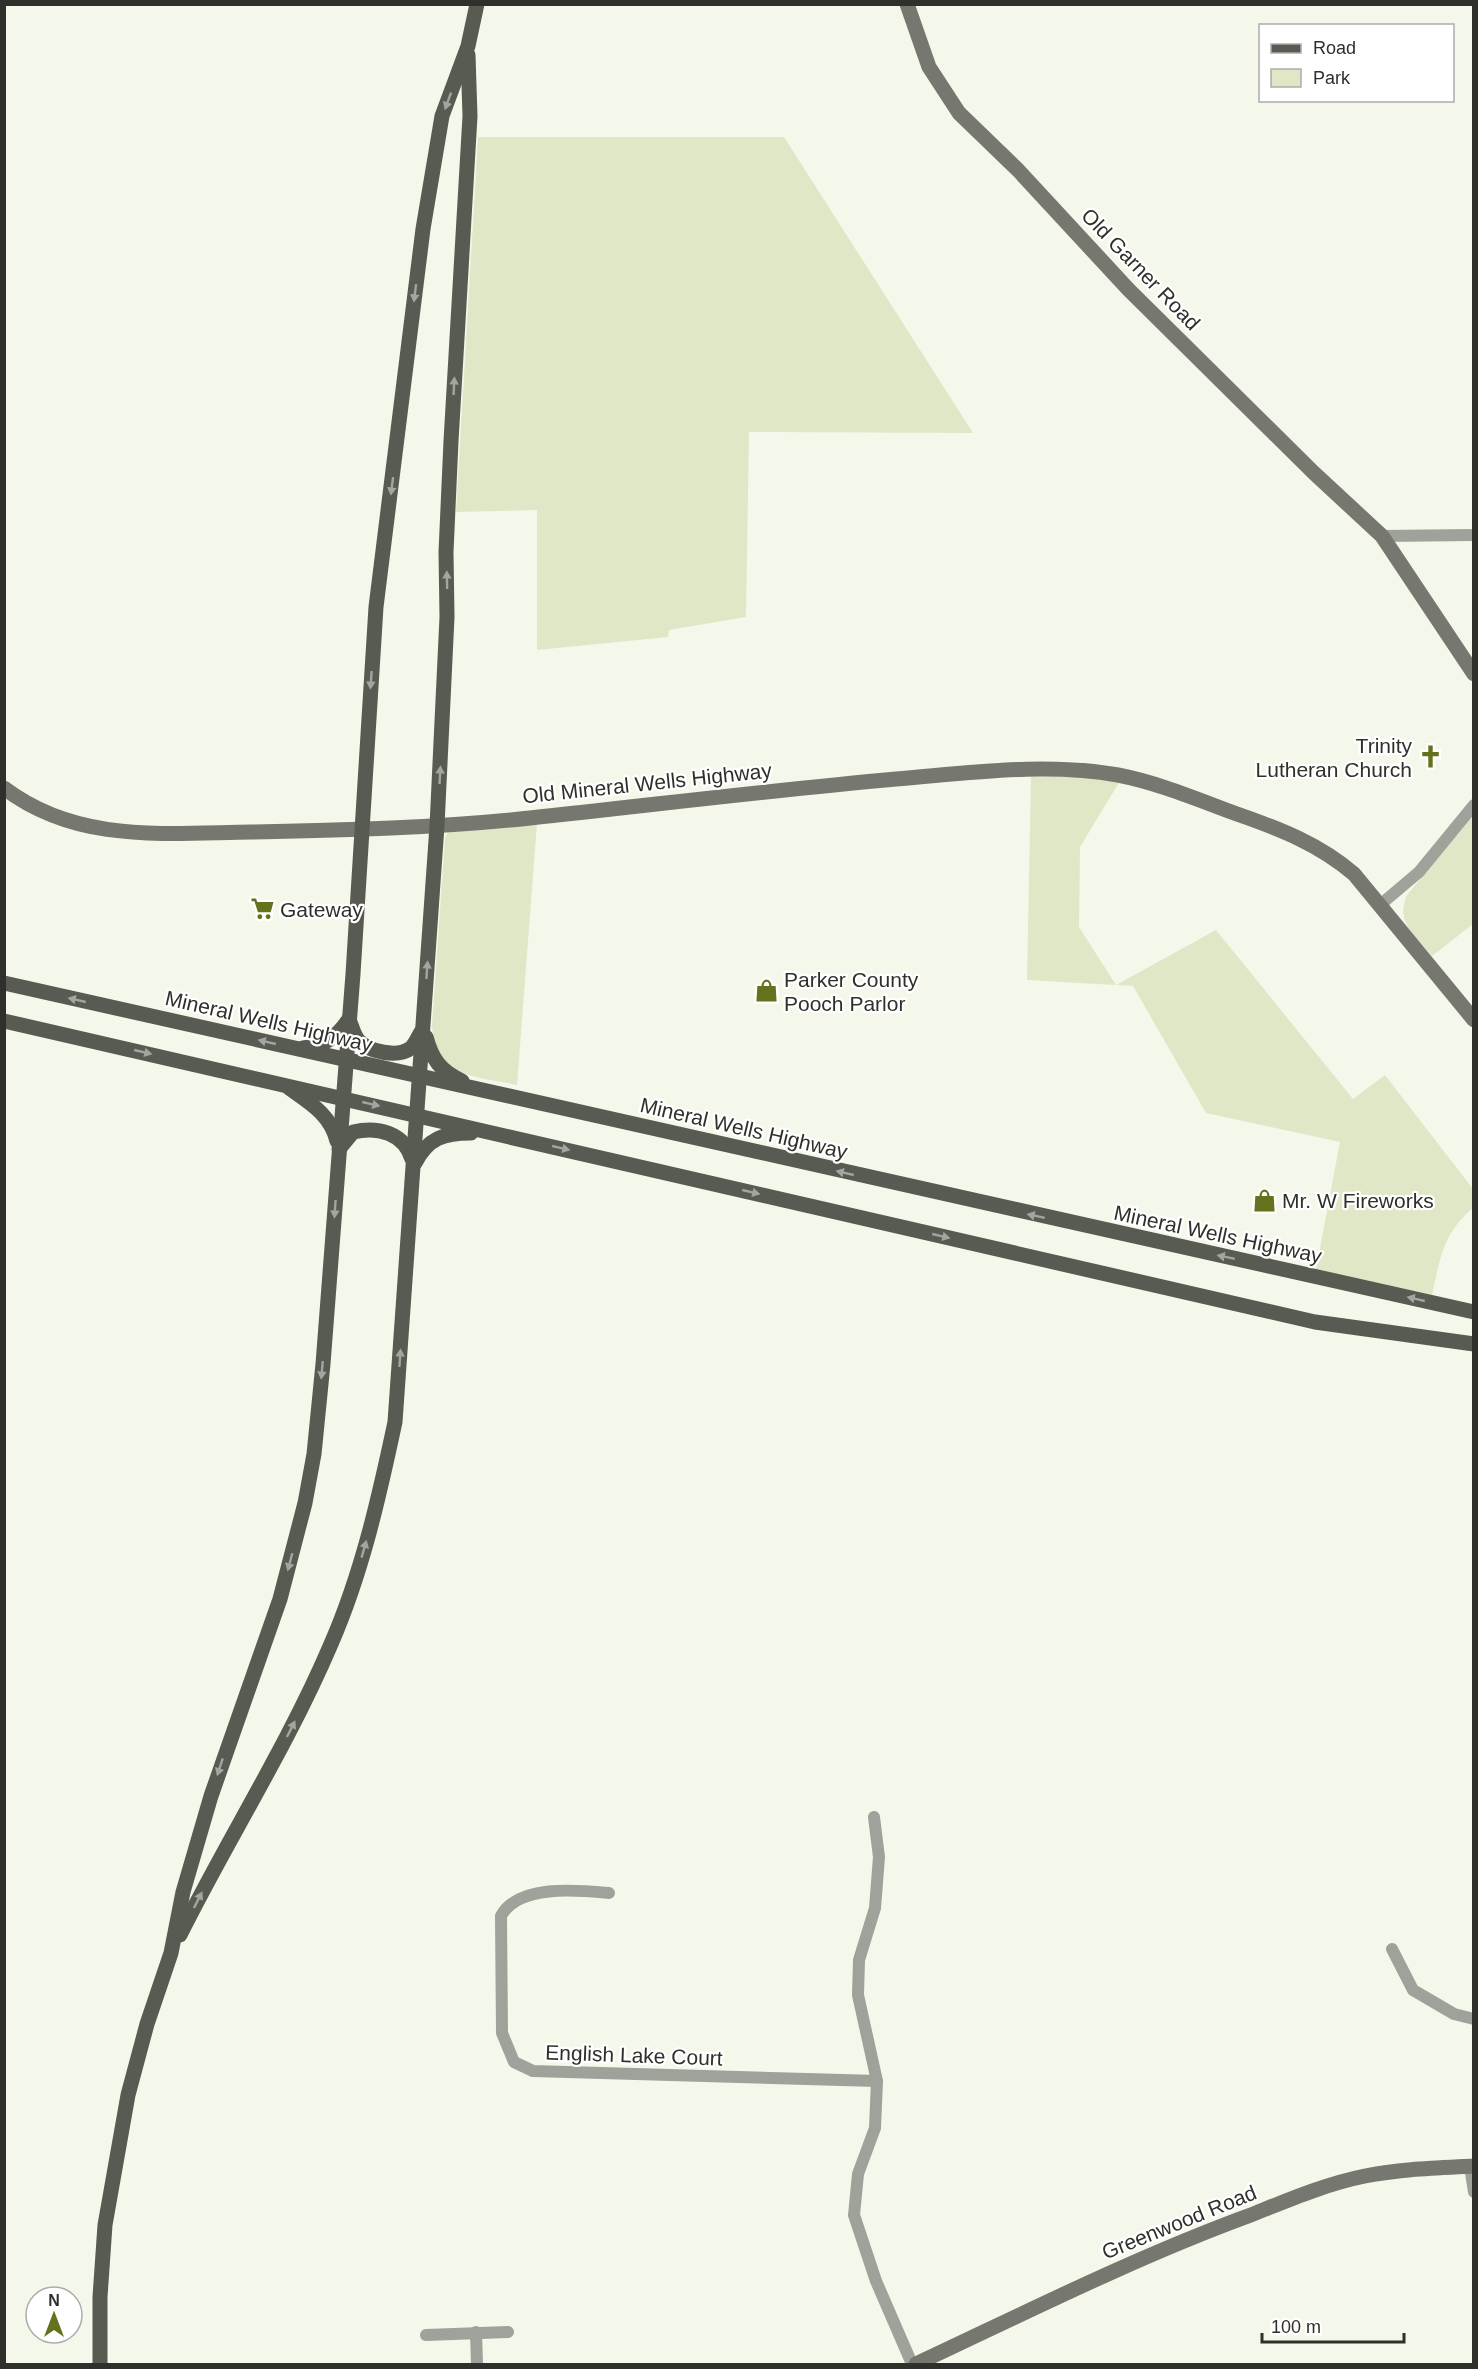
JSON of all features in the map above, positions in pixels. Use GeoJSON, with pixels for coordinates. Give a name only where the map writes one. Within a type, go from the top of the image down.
{"type":"FeatureCollection","features":[{"type":"Feature","properties":{"kind":"main road"},"geometry":{"type":"LineString","coordinates":[[100,2364],[100,2297],[105,2225],[115,2159],[140,2053],[171,1953],[183,1892],[197,1842],[223,1759],[268,1638],[305,1503],[322,1376],[349,1020],[376,607],[423,229],[442,116],[468,46],[477,4]]}},
{"type":"Feature","properties":{"kind":"main road"},"geometry":{"type":"LineString","coordinates":[[171,1953],[227,1843],[308,1698],[333,1642],[362,1559],[395,1422],[437,826],[447,617],[451,441],[470,116],[468,46]]}},
{"type":"Feature","properties":{"kind":"main road","name":"Mineral Wells Highway"},"geometry":{"type":"LineString","coordinates":[[4,983],[1473,1312]]}},
{"type":"Feature","properties":{"kind":"main road"},"geometry":{"type":"LineString","coordinates":[[349,1020],[357,1040],[371,1050],[388,1052],[403,1052],[412,1047],[423,1028]]}},
{"type":"Feature","properties":{"kind":"main road"},"geometry":{"type":"LineString","coordinates":[[298,1049],[328,1042],[338,1036],[349,1020]]}},
{"type":"Feature","properties":{"kind":"main road"},"geometry":{"type":"LineString","coordinates":[[4,1021],[1315,1322],[1473,1344]]}},
{"type":"Feature","properties":{"kind":"main road"},"geometry":{"type":"LineString","coordinates":[[423,1028],[430,1053],[439,1067],[483,1090]]}},
{"type":"Feature","properties":{"kind":"main road"},"geometry":{"type":"LineString","coordinates":[[282,1083],[326,1116],[333,1128],[339,1150]]}},
{"type":"Feature","properties":{"kind":"main road"},"geometry":{"type":"LineString","coordinates":[[339,1150],[353,1131],[364,1129],[388,1132],[403,1140],[413,1165]]}},
{"type":"Feature","properties":{"kind":"main road"},"geometry":{"type":"LineString","coordinates":[[413,1165],[423,1148],[436,1137],[448,1134],[498,1134]]}},
{"type":"Feature","properties":{"kind":"street","name":"Old Garner Road"},"geometry":{"type":"LineString","coordinates":[[907,4],[929,67],[959,113],[1018,170],[1136,297],[1306,465],[1382,536],[1473,674]]}},
{"type":"Feature","properties":{"kind":"street"},"geometry":{"type":"LineString","coordinates":[[1382,536],[1473,535]]}},
{"type":"Feature","properties":{"kind":"street","name":"Old Mineral Wells Highway"},"geometry":{"type":"LineString","coordinates":[[4,788],[52,816],[87,827],[123,832],[362,830],[437,826],[759,791],[979,772],[1054,769],[1119,775],[1293,834],[1338,860],[1354,873],[1473,1020]]}},
{"type":"Feature","properties":{"kind":"street"},"geometry":{"type":"LineString","coordinates":[[1380,905],[1419,872],[1473,804]]}},
{"type":"Feature","properties":{"kind":"street"},"geometry":{"type":"LineString","coordinates":[[873,1817],[879,1857],[876,1902],[859,1960],[858,1995],[877,2080],[875,2128],[858,2174],[854,2215],[876,2281],[914,2364]]}},
{"type":"Feature","properties":{"kind":"street","name":"English Lake Court"},"geometry":{"type":"LineString","coordinates":[[609,1893],[537,1892],[520,1897],[506,1907],[501,1916],[502,2033],[514,2062],[533,2071],[877,2080]]}},
{"type":"Feature","properties":{"kind":"street"},"geometry":{"type":"LineString","coordinates":[[1392,1949],[1413,1990],[1454,2014],[1473,2019]]}},
{"type":"Feature","properties":{"kind":"street"},"geometry":{"type":"LineString","coordinates":[[1472,2166],[1473,2192]]}},
{"type":"Feature","properties":{"kind":"street","name":"Greenwood Road"},"geometry":{"type":"LineString","coordinates":[[914,2364],[1056,2297],[1212,2229],[1310,2192],[1362,2177],[1399,2171],[1472,2166]]}},
{"type":"Feature","properties":{"kind":"street"},"geometry":{"type":"LineString","coordinates":[[476,2332],[477,2364]]}},
{"type":"Feature","properties":{"kind":"street"},"geometry":{"type":"LineString","coordinates":[[426,2335],[508,2332]]}},
{"type":"Feature","properties":{"kind":"green space"},"geometry":{"type":"Polygon","coordinates":[[[478,137],[784,137],[973,433],[749,432],[746,617],[669,630],[668,637],[537,650],[537,510],[456,512],[478,137]]]}},
{"type":"Feature","properties":{"kind":"green space"},"geometry":{"type":"Polygon","coordinates":[[[1065,776],[1120,781],[1080,847],[1079,927],[1116,985],[1216,930],[1353,1099],[1385,1075],[1473,1189],[1473,1208],[1455,1227],[1444,1247],[1432,1295],[1316,1270],[1340,1142],[1206,1113],[1133,986],[1027,980],[1031,777],[1065,776]]]}},
{"type":"Feature","properties":{"kind":"green space"},"geometry":{"type":"Polygon","coordinates":[[[1473,816],[1473,924],[1432,956],[1405,921],[1404,905],[1407,895],[1473,816]]]}},
{"type":"Feature","properties":{"kind":"green space"},"geometry":{"type":"Polygon","coordinates":[[[537,823],[517,1085],[460,1072],[441,1059],[435,1049],[432,1025],[445,838],[448,832],[537,823]]]}},
{"type":"Feature","properties":{"kind":"place","name":"Trinity Lutheran Church"},"geometry":{"type":"Point","coordinates":[1430,757]}},
{"type":"Feature","properties":{"kind":"place","name":"Gateway"},"geometry":{"type":"Point","coordinates":[262,909]}},
{"type":"Feature","properties":{"kind":"place","name":"Parker County Pooch Parlor"},"geometry":{"type":"Point","coordinates":[766,991]}},
{"type":"Feature","properties":{"kind":"place","name":"Mr. W Fireworks"},"geometry":{"type":"Point","coordinates":[1264,1200]}}]}
